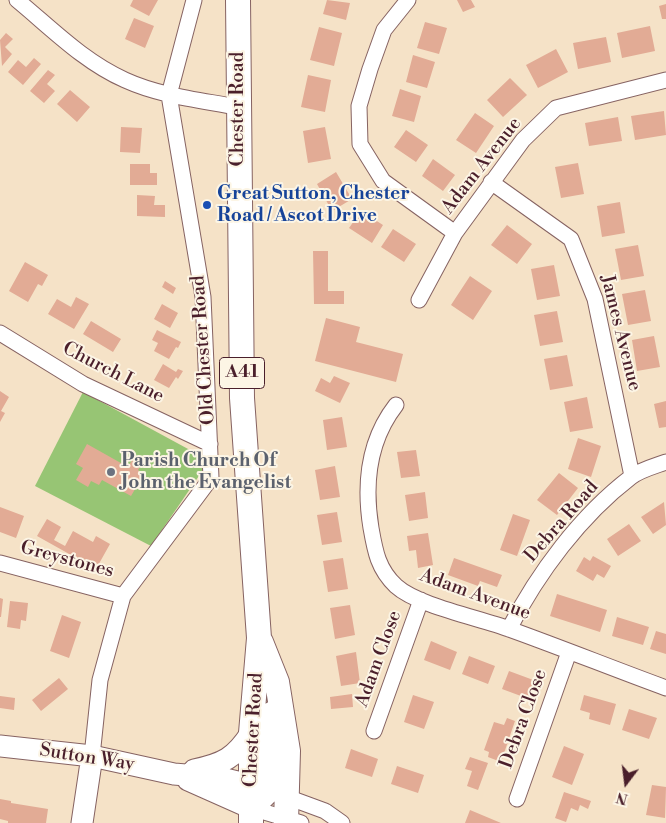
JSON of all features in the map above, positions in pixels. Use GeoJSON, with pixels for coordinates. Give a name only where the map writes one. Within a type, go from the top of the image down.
{"type":"FeatureCollection","features":[{"type":"Feature","properties":{"kind":"main road","name":"Chester Road"},"geometry":{"type":"LineString","coordinates":[[238,0],[237,106],[242,398],[259,638],[251,733],[272,811]]}},
{"type":"Feature","properties":{"kind":"main road","name":"Chester Road"},"geometry":{"type":"LineString","coordinates":[[259,638],[276,682],[288,751],[272,811]]}},
{"type":"Feature","properties":{"kind":"main road","name":"Sutton Way"},"geometry":{"type":"LineString","coordinates":[[174,774],[218,765],[242,747],[251,733]]}},
{"type":"Feature","properties":{"kind":"main road","name":"Sutton Way"},"geometry":{"type":"LineString","coordinates":[[0,746],[92,756],[174,774],[272,811]]}},
{"type":"Feature","properties":{"kind":"main road","name":"Old Chester Road"},"geometry":{"type":"LineString","coordinates":[[82,823],[92,756]]}},
{"type":"Feature","properties":{"kind":"street"},"geometry":{"type":"LineString","coordinates":[[17,0],[83,55],[125,80],[169,95],[237,106]]}},
{"type":"Feature","properties":{"kind":"street","name":"Old Chester Road"},"geometry":{"type":"LineString","coordinates":[[92,756],[100,680],[123,596],[211,478],[203,297],[169,95],[194,0]]}},
{"type":"Feature","properties":{"kind":"street"},"geometry":{"type":"LineString","coordinates":[[408,0],[384,30],[370,69],[359,106],[360,144],[383,181],[455,233]]}},
{"type":"Feature","properties":{"kind":"street","name":"Adam Avenue"},"geometry":{"type":"LineString","coordinates":[[420,300],[455,233],[491,182],[523,140],[556,108],[666,80]]}},
{"type":"Feature","properties":{"kind":"street","name":"James Avenue"},"geometry":{"type":"LineString","coordinates":[[491,182],[571,239],[595,299],[632,476]]}},
{"type":"Feature","properties":{"kind":"street","name":"Church Lane"},"geometry":{"type":"LineString","coordinates":[[0,333],[83,384],[210,444]]}},
{"type":"Feature","properties":{"kind":"street","name":"Adam Avenue"},"geometry":{"type":"LineString","coordinates":[[396,406],[384,421],[375,447],[368,471],[366,503],[376,556],[384,572],[397,587],[421,600],[509,629],[666,688]]}},
{"type":"Feature","properties":{"kind":"street","name":"Debra Road"},"geometry":{"type":"LineString","coordinates":[[509,629],[527,595],[566,543],[596,509],[632,476],[666,462]]}},
{"type":"Feature","properties":{"kind":"street","name":"Greystones"},"geometry":{"type":"LineString","coordinates":[[0,563],[123,596]]}},
{"type":"Feature","properties":{"kind":"street","name":"Adam Close"},"geometry":{"type":"LineString","coordinates":[[374,731],[421,600]]}},
{"type":"Feature","properties":{"kind":"street","name":"Debra Close"},"geometry":{"type":"LineString","coordinates":[[517,799],[569,652]]}},
{"type":"Feature","properties":{"kind":"street"},"geometry":{"type":"LineString","coordinates":[[272,811],[325,811],[342,823]]}},
{"type":"Feature","properties":{"kind":"green space"},"geometry":{"type":"Polygon","coordinates":[[[83,392],[201,456],[203,470],[151,546],[35,486],[83,392]]]}},
{"type":"Feature","properties":{"kind":"building"},"geometry":{"type":"Polygon","coordinates":[[[133,0],[158,0],[149,16],[130,6],[133,0]]]}},
{"type":"Feature","properties":{"kind":"building"},"geometry":{"type":"Polygon","coordinates":[[[327,0],[350,3],[346,20],[323,14],[327,0]]]}},
{"type":"Feature","properties":{"kind":"building"},"geometry":{"type":"Polygon","coordinates":[[[457,0],[471,0],[475,7],[463,12],[457,0]]]}},
{"type":"Feature","properties":{"kind":"building"},"geometry":{"type":"Polygon","coordinates":[[[666,4],[666,19],[662,19],[659,6],[666,4]]]}},
{"type":"Feature","properties":{"kind":"building"},"geometry":{"type":"Polygon","coordinates":[[[134,18],[154,26],[145,48],[125,39],[134,18]]]}},
{"type":"Feature","properties":{"kind":"building"},"geometry":{"type":"Polygon","coordinates":[[[425,22],[447,28],[439,54],[417,48],[425,22]]]}},
{"type":"Feature","properties":{"kind":"building"},"geometry":{"type":"Polygon","coordinates":[[[650,26],[655,51],[622,58],[617,33],[650,26]]]}},
{"type":"Feature","properties":{"kind":"building"},"geometry":{"type":"Polygon","coordinates":[[[319,27],[342,33],[334,66],[310,60],[319,27]]]}},
{"type":"Feature","properties":{"kind":"building"},"geometry":{"type":"Polygon","coordinates":[[[6,33],[13,39],[5,47],[12,54],[2,66],[0,40],[6,33]]]}},
{"type":"Feature","properties":{"kind":"building"},"geometry":{"type":"Polygon","coordinates":[[[606,37],[611,62],[578,69],[573,43],[606,37]]]}},
{"type":"Feature","properties":{"kind":"building"},"geometry":{"type":"Polygon","coordinates":[[[556,49],[568,72],[538,88],[526,65],[556,49]]]}},
{"type":"Feature","properties":{"kind":"building"},"geometry":{"type":"Polygon","coordinates":[[[413,55],[435,62],[427,88],[406,82],[413,55]]]}},
{"type":"Feature","properties":{"kind":"building"},"geometry":{"type":"Polygon","coordinates":[[[34,58],[41,64],[23,85],[8,72],[18,60],[26,67],[34,58]]]}},
{"type":"Feature","properties":{"kind":"building"},"geometry":{"type":"Polygon","coordinates":[[[48,70],[55,75],[47,84],[55,91],[44,103],[30,91],[48,70]]]}},
{"type":"Feature","properties":{"kind":"building"},"geometry":{"type":"Polygon","coordinates":[[[308,75],[331,80],[325,112],[301,107],[308,75]]]}},
{"type":"Feature","properties":{"kind":"building"},"geometry":{"type":"Polygon","coordinates":[[[510,78],[527,95],[503,117],[487,100],[510,78]]]}},
{"type":"Feature","properties":{"kind":"building"},"geometry":{"type":"Polygon","coordinates":[[[400,89],[421,96],[414,122],[392,116],[400,89]]]}},
{"type":"Feature","properties":{"kind":"building"},"geometry":{"type":"Polygon","coordinates":[[[70,90],[90,107],[77,122],[57,104],[70,90]]]}},
{"type":"Feature","properties":{"kind":"building"},"geometry":{"type":"Polygon","coordinates":[[[664,111],[666,135],[635,140],[631,116],[664,111]]]}},
{"type":"Feature","properties":{"kind":"building"},"geometry":{"type":"Polygon","coordinates":[[[475,113],[494,126],[476,153],[456,140],[475,113]]]}},
{"type":"Feature","properties":{"kind":"building"},"geometry":{"type":"Polygon","coordinates":[[[618,117],[622,141],[589,146],[585,123],[618,117]]]}},
{"type":"Feature","properties":{"kind":"building"},"geometry":{"type":"Polygon","coordinates":[[[121,127],[142,128],[140,153],[120,152],[121,127]]]}},
{"type":"Feature","properties":{"kind":"building"},"geometry":{"type":"Polygon","coordinates":[[[325,127],[331,159],[308,163],[303,131],[325,127]]]}},
{"type":"Feature","properties":{"kind":"building"},"geometry":{"type":"Polygon","coordinates":[[[406,130],[428,145],[416,162],[394,147],[406,130]]]}},
{"type":"Feature","properties":{"kind":"building"},"geometry":{"type":"Polygon","coordinates":[[[433,159],[455,175],[443,191],[422,176],[433,159]]]}},
{"type":"Feature","properties":{"kind":"building"},"geometry":{"type":"Polygon","coordinates":[[[578,163],[584,194],[561,198],[555,167],[578,163]]]}},
{"type":"Feature","properties":{"kind":"building"},"geometry":{"type":"Polygon","coordinates":[[[130,164],[150,164],[150,173],[157,173],[157,185],[130,185],[130,164]]]}},
{"type":"Feature","properties":{"kind":"building"},"geometry":{"type":"Polygon","coordinates":[[[336,172],[352,199],[332,211],[317,184],[336,172]]]}},
{"type":"Feature","properties":{"kind":"building"},"geometry":{"type":"Polygon","coordinates":[[[137,195],[155,196],[154,205],[165,205],[165,217],[137,216],[137,195]]]}},
{"type":"Feature","properties":{"kind":"building"},"geometry":{"type":"Polygon","coordinates":[[[620,202],[625,233],[602,237],[597,206],[620,202]]]}},
{"type":"Feature","properties":{"kind":"building"},"geometry":{"type":"Polygon","coordinates":[[[361,211],[383,225],[372,243],[349,228],[361,211]]]}},
{"type":"Feature","properties":{"kind":"building"},"geometry":{"type":"Polygon","coordinates":[[[507,225],[532,244],[517,264],[491,245],[507,225]]]}},
{"type":"Feature","properties":{"kind":"building"},"geometry":{"type":"Polygon","coordinates":[[[393,229],[416,244],[404,262],[381,247],[393,229]]]}},
{"type":"Feature","properties":{"kind":"building"},"geometry":{"type":"Polygon","coordinates":[[[638,245],[644,276],[621,280],[615,249],[638,245]]]}},
{"type":"Feature","properties":{"kind":"building"},"geometry":{"type":"Polygon","coordinates":[[[313,251],[328,251],[328,291],[344,291],[344,304],[314,304],[313,251]]]}},
{"type":"Feature","properties":{"kind":"building"},"geometry":{"type":"Polygon","coordinates":[[[25,262],[48,275],[42,286],[38,284],[28,302],[9,291],[25,262]]]}},
{"type":"Feature","properties":{"kind":"building"},"geometry":{"type":"Polygon","coordinates":[[[554,265],[560,296],[537,300],[531,269],[554,265]]]}},
{"type":"Feature","properties":{"kind":"building"},"geometry":{"type":"Polygon","coordinates":[[[470,276],[492,291],[473,320],[451,305],[470,276]]]}},
{"type":"Feature","properties":{"kind":"building"},"geometry":{"type":"Polygon","coordinates":[[[165,281],[176,288],[173,294],[162,287],[165,281]]]}},
{"type":"Feature","properties":{"kind":"building"},"geometry":{"type":"Polygon","coordinates":[[[645,290],[651,321],[628,325],[622,294],[645,290]]]}},
{"type":"Feature","properties":{"kind":"building"},"geometry":{"type":"Polygon","coordinates":[[[76,297],[89,304],[74,329],[48,314],[57,299],[71,307],[76,297]]]}},
{"type":"Feature","properties":{"kind":"building"},"geometry":{"type":"Polygon","coordinates":[[[162,304],[178,313],[170,328],[154,319],[162,304]]]}},
{"type":"Feature","properties":{"kind":"building"},"geometry":{"type":"Polygon","coordinates":[[[557,311],[563,342],[540,346],[534,315],[557,311]]]}},
{"type":"Feature","properties":{"kind":"building"},"geometry":{"type":"Polygon","coordinates":[[[326,318],[360,327],[356,342],[403,354],[396,382],[315,361],[326,318]]]}},
{"type":"Feature","properties":{"kind":"building"},"geometry":{"type":"Polygon","coordinates":[[[91,321],[121,339],[113,352],[83,334],[91,321]]]}},
{"type":"Feature","properties":{"kind":"building"},"geometry":{"type":"Polygon","coordinates":[[[157,330],[181,342],[169,359],[154,351],[158,343],[152,340],[157,330]]]}},
{"type":"Feature","properties":{"kind":"building"},"geometry":{"type":"Polygon","coordinates":[[[654,336],[660,367],[637,371],[632,340],[654,336]]]}},
{"type":"Feature","properties":{"kind":"building"},"geometry":{"type":"Polygon","coordinates":[[[567,355],[573,386],[550,390],[544,359],[567,355]]]}},
{"type":"Feature","properties":{"kind":"building"},"geometry":{"type":"Polygon","coordinates":[[[163,364],[176,372],[178,369],[183,371],[178,379],[176,377],[169,388],[154,380],[163,364]]]}},
{"type":"Feature","properties":{"kind":"building"},"geometry":{"type":"Polygon","coordinates":[[[334,376],[350,383],[340,403],[315,391],[321,378],[330,383],[334,376]]]}},
{"type":"Feature","properties":{"kind":"building"},"geometry":{"type":"Polygon","coordinates":[[[0,391],[9,397],[1,411],[5,413],[0,422],[0,391]]]}},
{"type":"Feature","properties":{"kind":"building"},"geometry":{"type":"Polygon","coordinates":[[[587,397],[593,428],[570,432],[564,402],[587,397]]]}},
{"type":"Feature","properties":{"kind":"building"},"geometry":{"type":"Polygon","coordinates":[[[666,401],[666,427],[659,428],[654,404],[666,401]]]}},
{"type":"Feature","properties":{"kind":"building"},"geometry":{"type":"Polygon","coordinates":[[[342,417],[347,447],[327,450],[323,420],[342,417]]]}},
{"type":"Feature","properties":{"kind":"building"},"geometry":{"type":"Polygon","coordinates":[[[578,438],[601,446],[591,477],[568,469],[578,438]]]}},
{"type":"Feature","properties":{"kind":"building","name":"Parish Church Of John the Evangelist"},"geometry":{"type":"Polygon","coordinates":[[[87,444],[128,467],[132,460],[141,465],[138,470],[144,474],[131,496],[102,480],[99,485],[91,481],[88,487],[76,480],[83,468],[76,464],[87,444]]]}},
{"type":"Feature","properties":{"kind":"building"},"geometry":{"type":"Polygon","coordinates":[[[416,450],[420,476],[401,478],[397,452],[416,450]]]}},
{"type":"Feature","properties":{"kind":"building"},"geometry":{"type":"Polygon","coordinates":[[[335,466],[340,497],[320,500],[315,470],[335,466]]]}},
{"type":"Feature","properties":{"kind":"building"},"geometry":{"type":"Polygon","coordinates":[[[559,473],[578,488],[557,515],[537,500],[559,473]]]}},
{"type":"Feature","properties":{"kind":"building"},"geometry":{"type":"Polygon","coordinates":[[[425,492],[428,518],[409,521],[405,495],[425,492]]]}},
{"type":"Feature","properties":{"kind":"building"},"geometry":{"type":"Polygon","coordinates":[[[664,502],[666,525],[653,534],[641,517],[664,502]]]}},
{"type":"Feature","properties":{"kind":"building"},"geometry":{"type":"Polygon","coordinates":[[[0,507],[24,516],[16,538],[0,532],[0,507]]]}},
{"type":"Feature","properties":{"kind":"building"},"geometry":{"type":"Polygon","coordinates":[[[337,512],[342,542],[322,545],[317,515],[337,512]]]}},
{"type":"Feature","properties":{"kind":"building"},"geometry":{"type":"Polygon","coordinates":[[[513,514],[530,520],[517,556],[500,550],[513,514]]]}},
{"type":"Feature","properties":{"kind":"building"},"geometry":{"type":"Polygon","coordinates":[[[47,519],[61,527],[54,540],[65,546],[73,531],[93,542],[96,536],[110,544],[96,569],[37,536],[47,519]]]}},
{"type":"Feature","properties":{"kind":"building"},"geometry":{"type":"Polygon","coordinates":[[[629,524],[641,541],[618,556],[607,539],[629,524]]]}},
{"type":"Feature","properties":{"kind":"building"},"geometry":{"type":"Polygon","coordinates":[[[428,533],[433,565],[418,568],[416,550],[409,551],[407,536],[428,533]]]}},
{"type":"Feature","properties":{"kind":"building"},"geometry":{"type":"Polygon","coordinates":[[[593,556],[611,566],[604,578],[597,574],[593,581],[576,571],[584,557],[590,561],[593,556]]]}},
{"type":"Feature","properties":{"kind":"building"},"geometry":{"type":"Polygon","coordinates":[[[343,558],[348,589],[328,592],[323,561],[343,558]]]}},
{"type":"Feature","properties":{"kind":"building"},"geometry":{"type":"Polygon","coordinates":[[[454,558],[502,575],[497,587],[480,581],[478,586],[448,575],[454,558]]]}},
{"type":"Feature","properties":{"kind":"building"},"geometry":{"type":"Polygon","coordinates":[[[557,594],[607,610],[600,632],[550,616],[557,594]]]}},
{"type":"Feature","properties":{"kind":"building"},"geometry":{"type":"Polygon","coordinates":[[[0,598],[3,599],[1,617],[0,617],[0,598]]]}},
{"type":"Feature","properties":{"kind":"building"},"geometry":{"type":"Polygon","coordinates":[[[10,601],[28,603],[26,621],[21,620],[20,629],[7,627],[10,601]]]}},
{"type":"Feature","properties":{"kind":"building"},"geometry":{"type":"Polygon","coordinates":[[[350,605],[355,635],[335,639],[330,608],[350,605]]]}},
{"type":"Feature","properties":{"kind":"building"},"geometry":{"type":"Polygon","coordinates":[[[62,615],[81,622],[69,658],[50,651],[62,615]]]}},
{"type":"Feature","properties":{"kind":"building"},"geometry":{"type":"Polygon","coordinates":[[[617,617],[649,627],[643,645],[612,636],[617,617]]]}},
{"type":"Feature","properties":{"kind":"building"},"geometry":{"type":"Polygon","coordinates":[[[656,631],[666,634],[666,654],[650,649],[656,631]]]}},
{"type":"Feature","properties":{"kind":"building"},"geometry":{"type":"Polygon","coordinates":[[[431,641],[457,652],[450,670],[424,660],[431,641]]]}},
{"type":"Feature","properties":{"kind":"building"},"geometry":{"type":"Polygon","coordinates":[[[356,652],[360,683],[341,686],[336,656],[356,652]]]}},
{"type":"Feature","properties":{"kind":"building"},"geometry":{"type":"Polygon","coordinates":[[[469,656],[495,666],[488,684],[462,674],[469,656]]]}},
{"type":"Feature","properties":{"kind":"building"},"geometry":{"type":"Polygon","coordinates":[[[509,671],[536,681],[529,699],[502,689],[509,671]]]}},
{"type":"Feature","properties":{"kind":"building"},"geometry":{"type":"Polygon","coordinates":[[[59,678],[68,689],[41,711],[32,700],[59,678]]]}},
{"type":"Feature","properties":{"kind":"building"},"geometry":{"type":"Polygon","coordinates":[[[352,694],[353,707],[331,709],[330,697],[352,694]]]}},
{"type":"Feature","properties":{"kind":"building"},"geometry":{"type":"Polygon","coordinates":[[[413,695],[434,702],[424,729],[404,722],[413,695]]]}},
{"type":"Feature","properties":{"kind":"building"},"geometry":{"type":"Polygon","coordinates":[[[584,695],[616,704],[610,725],[589,719],[590,713],[580,710],[584,695]]]}},
{"type":"Feature","properties":{"kind":"building"},"geometry":{"type":"Polygon","coordinates":[[[0,696],[15,698],[14,710],[0,708],[0,696]]]}},
{"type":"Feature","properties":{"kind":"building"},"geometry":{"type":"Polygon","coordinates":[[[629,709],[657,718],[649,739],[622,730],[629,709]]]}},
{"type":"Feature","properties":{"kind":"building"},"geometry":{"type":"Polygon","coordinates":[[[507,718],[515,721],[501,762],[488,757],[489,752],[484,750],[494,722],[504,725],[507,718]]]}},
{"type":"Feature","properties":{"kind":"building"},"geometry":{"type":"Polygon","coordinates":[[[564,746],[584,754],[572,785],[552,777],[564,746]]]}},
{"type":"Feature","properties":{"kind":"building"},"geometry":{"type":"Polygon","coordinates":[[[351,749],[378,759],[372,777],[345,768],[351,749]]]}},
{"type":"Feature","properties":{"kind":"building"},"geometry":{"type":"Polygon","coordinates":[[[470,757],[488,763],[478,790],[467,786],[472,771],[465,769],[470,757]]]}},
{"type":"Feature","properties":{"kind":"building"},"geometry":{"type":"Polygon","coordinates":[[[397,766],[424,775],[418,793],[391,784],[397,766]]]}},
{"type":"Feature","properties":{"kind":"building"},"geometry":{"type":"Polygon","coordinates":[[[652,785],[666,787],[665,818],[646,815],[652,785]]]}},
{"type":"Feature","properties":{"kind":"building"},"geometry":{"type":"Polygon","coordinates":[[[564,792],[591,801],[588,809],[580,805],[578,811],[571,808],[566,822],[555,818],[564,792]]]}},
{"type":"Feature","properties":{"kind":"building"},"geometry":{"type":"Polygon","coordinates":[[[0,799],[11,801],[11,803],[48,809],[46,823],[8,823],[8,821],[0,819],[0,799]]]}},
{"type":"Feature","properties":{"kind":"building"},"geometry":{"type":"Polygon","coordinates":[[[470,810],[501,823],[465,823],[470,810]]]}},
{"type":"Feature","properties":{"kind":"place","name":"Great Sutton, Chester Road / Ascot Drive"},"geometry":{"type":"Point","coordinates":[207,205]}},
{"type":"Feature","properties":{"kind":"place","name":"Parish Church Of John the Evangelist"},"geometry":{"type":"Point","coordinates":[111,472]}}]}
